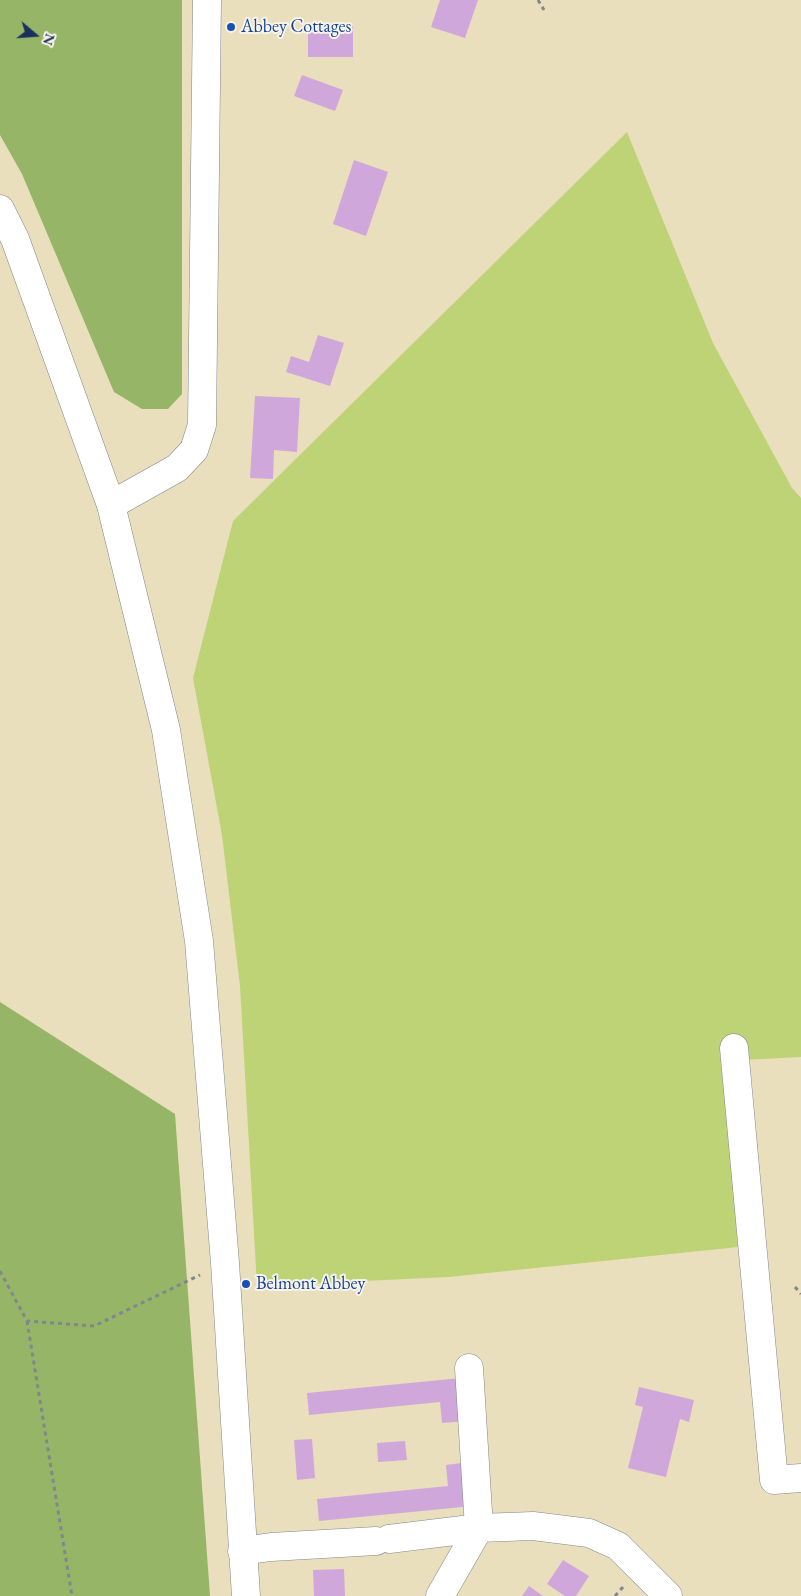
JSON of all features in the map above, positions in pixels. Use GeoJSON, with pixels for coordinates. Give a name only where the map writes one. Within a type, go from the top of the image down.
{"type":"FeatureCollection","features":[{"type":"Feature","properties":{"kind":"main road"},"geometry":{"type":"LineString","coordinates":[[111,505],[177,468],[194,450],[202,424],[207,0]]}},
{"type":"Feature","properties":{"kind":"main road"},"geometry":{"type":"LineString","coordinates":[[0,208],[15,240],[111,505],[166,730],[199,941],[225,1263],[246,1596]]}},
{"type":"Feature","properties":{"kind":"main road"},"geometry":{"type":"LineString","coordinates":[[734,1048],[774,1480],[801,1478]]}},
{"type":"Feature","properties":{"kind":"main road"},"geometry":{"type":"LineString","coordinates":[[440,1596],[479,1528],[469,1368]]}},
{"type":"Feature","properties":{"kind":"main road"},"geometry":{"type":"LineString","coordinates":[[242,1551],[271,1547],[382,1540],[479,1528],[532,1526],[588,1533],[618,1546],[668,1596]]}},
{"type":"Feature","properties":{"kind":"path"},"geometry":{"type":"LineString","coordinates":[[538,0],[544,10]]}},
{"type":"Feature","properties":{"kind":"path"},"geometry":{"type":"LineString","coordinates":[[27,1321],[94,1326],[225,1263]]}},
{"type":"Feature","properties":{"kind":"path"},"geometry":{"type":"LineString","coordinates":[[0,1271],[27,1321],[72,1596]]}},
{"type":"Feature","properties":{"kind":"path"},"geometry":{"type":"LineString","coordinates":[[795,1287],[801,1294]]}},
{"type":"Feature","properties":{"kind":"green space"},"geometry":{"type":"Polygon","coordinates":[[[0,0],[182,0],[182,394],[168,409],[142,409],[114,392],[22,174],[0,135],[0,0]]]}},
{"type":"Feature","properties":{"kind":"green space"},"geometry":{"type":"Polygon","coordinates":[[[627,132],[713,343],[792,488],[801,498],[801,1057],[723,1061],[738,1247],[449,1277],[257,1286],[240,986],[222,835],[193,678],[233,521],[627,132]]]}},
{"type":"Feature","properties":{"kind":"green space"},"geometry":{"type":"Polygon","coordinates":[[[0,1002],[175,1114],[210,1596],[0,1596],[0,1002]]]}},
{"type":"Feature","properties":{"kind":"building"},"geometry":{"type":"Polygon","coordinates":[[[440,0],[478,0],[465,38],[431,27],[440,0]]]}},
{"type":"Feature","properties":{"kind":"building"},"geometry":{"type":"Polygon","coordinates":[[[308,26],[353,26],[353,57],[308,57],[308,26]]]}},
{"type":"Feature","properties":{"kind":"building"},"geometry":{"type":"Polygon","coordinates":[[[302,75],[343,90],[335,111],[294,96],[302,75]]]}},
{"type":"Feature","properties":{"kind":"building"},"geometry":{"type":"Polygon","coordinates":[[[354,160],[388,172],[366,236],[333,224],[354,160]]]}},
{"type":"Feature","properties":{"kind":"building"},"geometry":{"type":"Polygon","coordinates":[[[318,335],[344,343],[330,386],[286,372],[291,356],[309,362],[318,335]]]}},
{"type":"Feature","properties":{"kind":"building"},"geometry":{"type":"Polygon","coordinates":[[[255,396],[300,398],[297,452],[274,450],[273,479],[250,478],[255,396]]]}},
{"type":"Feature","properties":{"kind":"building"},"geometry":{"type":"Polygon","coordinates":[[[461,1378],[466,1421],[442,1423],[440,1402],[309,1415],[307,1393],[461,1378]]]}},
{"type":"Feature","properties":{"kind":"building"},"geometry":{"type":"Polygon","coordinates":[[[639,1387],[694,1400],[689,1422],[680,1419],[666,1477],[628,1468],[643,1407],[635,1405],[639,1387]]]}},
{"type":"Feature","properties":{"kind":"building"},"geometry":{"type":"Polygon","coordinates":[[[312,1439],[315,1478],[297,1480],[294,1440],[312,1439]]]}},
{"type":"Feature","properties":{"kind":"building"},"geometry":{"type":"Polygon","coordinates":[[[405,1441],[407,1460],[378,1462],[377,1443],[405,1441]]]}},
{"type":"Feature","properties":{"kind":"building"},"geometry":{"type":"Polygon","coordinates":[[[469,1462],[473,1506],[319,1521],[317,1499],[448,1486],[446,1465],[469,1462]]]}},
{"type":"Feature","properties":{"kind":"building"},"geometry":{"type":"Polygon","coordinates":[[[563,1560],[589,1576],[576,1596],[565,1596],[547,1584],[563,1560]]]}},
{"type":"Feature","properties":{"kind":"building"},"geometry":{"type":"Polygon","coordinates":[[[344,1569],[345,1596],[314,1596],[313,1570],[344,1569]]]}},
{"type":"Feature","properties":{"kind":"building"},"geometry":{"type":"Polygon","coordinates":[[[529,1586],[543,1596],[522,1596],[529,1586]]]}},
{"type":"Feature","properties":{"kind":"place","name":"Abbey Cottages"},"geometry":{"type":"Point","coordinates":[231,27]}},
{"type":"Feature","properties":{"kind":"place","name":"Belmont Abbey"},"geometry":{"type":"Point","coordinates":[246,1284]}}]}
